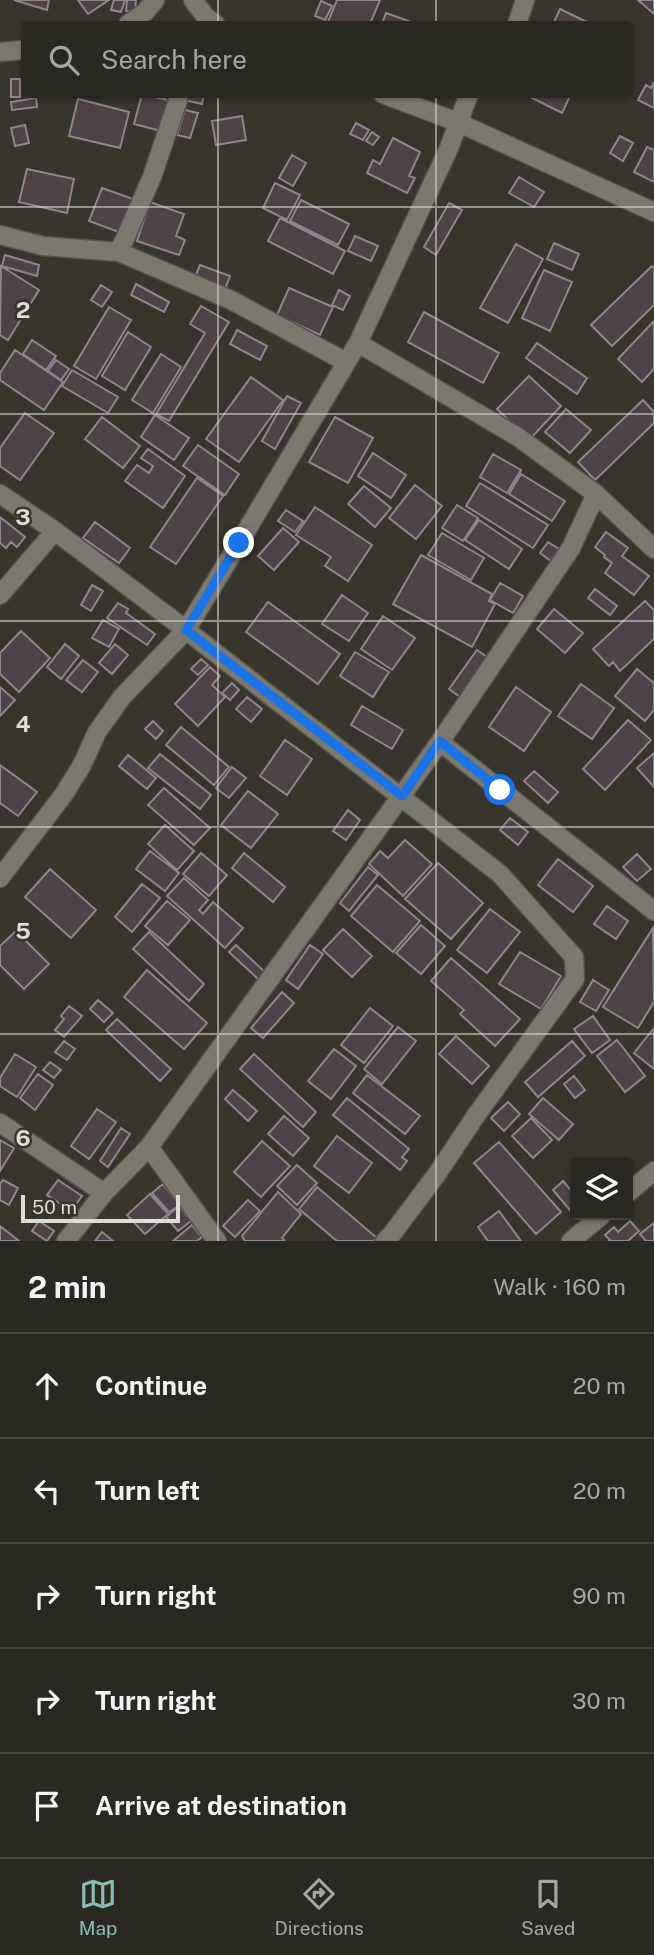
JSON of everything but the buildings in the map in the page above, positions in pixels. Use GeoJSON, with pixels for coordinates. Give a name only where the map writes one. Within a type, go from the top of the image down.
{"type":"FeatureCollection","features":[{"type":"Feature","properties":{"kind":"street"},"geometry":{"type":"LineString","coordinates":[[132,21],[155,0]]}},
{"type":"Feature","properties":{"kind":"street"},"geometry":{"type":"LineString","coordinates":[[193,0],[211,21]]}},
{"type":"Feature","properties":{"kind":"street"},"geometry":{"type":"LineString","coordinates":[[518,21],[525,0]]}},
{"type":"Feature","properties":{"kind":"street"},"geometry":{"type":"LineString","coordinates":[[0,52],[21,50]]}},
{"type":"Feature","properties":{"kind":"street"},"geometry":{"type":"LineString","coordinates":[[394,98],[457,122],[654,212]]}},
{"type":"Feature","properties":{"kind":"street"},"geometry":{"type":"LineString","coordinates":[[0,877],[64,794],[82,765],[97,732],[122,697],[186,630],[358,343],[449,148],[467,98]]}},
{"type":"Feature","properties":{"kind":"street"},"geometry":{"type":"LineString","coordinates":[[119,251],[152,177],[178,100]]}},
{"type":"Feature","properties":{"kind":"street"},"geometry":{"type":"LineString","coordinates":[[0,235],[43,246],[119,251],[231,300],[346,362]]}},
{"type":"Feature","properties":{"kind":"street"},"geometry":{"type":"LineString","coordinates":[[358,343],[518,437],[596,494],[654,550]]}},
{"type":"Feature","properties":{"kind":"street"},"geometry":{"type":"LineString","coordinates":[[66,1241],[104,1193],[149,1147],[402,796],[571,548],[596,494]]}},
{"type":"Feature","properties":{"kind":"street"},"geometry":{"type":"LineString","coordinates":[[0,495],[55,531],[186,630],[500,874],[574,957],[575,979],[437,1174],[385,1241]]}},
{"type":"Feature","properties":{"kind":"street"},"geometry":{"type":"LineString","coordinates":[[0,595],[55,531]]}},
{"type":"Feature","properties":{"kind":"street"},"geometry":{"type":"LineString","coordinates":[[440,741],[654,911]]}},
{"type":"Feature","properties":{"kind":"street"},"geometry":{"type":"LineString","coordinates":[[0,1123],[104,1193]]}},
{"type":"Feature","properties":{"kind":"street"},"geometry":{"type":"LineString","coordinates":[[149,1147],[217,1241]]}},
{"type":"Feature","properties":{"kind":"street"},"geometry":{"type":"LineString","coordinates":[[633,1189],[654,1171]]}},
{"type":"Feature","properties":{"kind":"street"},"geometry":{"type":"LineString","coordinates":[[571,1241],[596,1220]]}},
{"type":"Feature","properties":{"kind":"route"},"geometry":{"type":"LineString","coordinates":[[239,543],[186,630],[402,796],[440,741],[500,790]]}}]}
